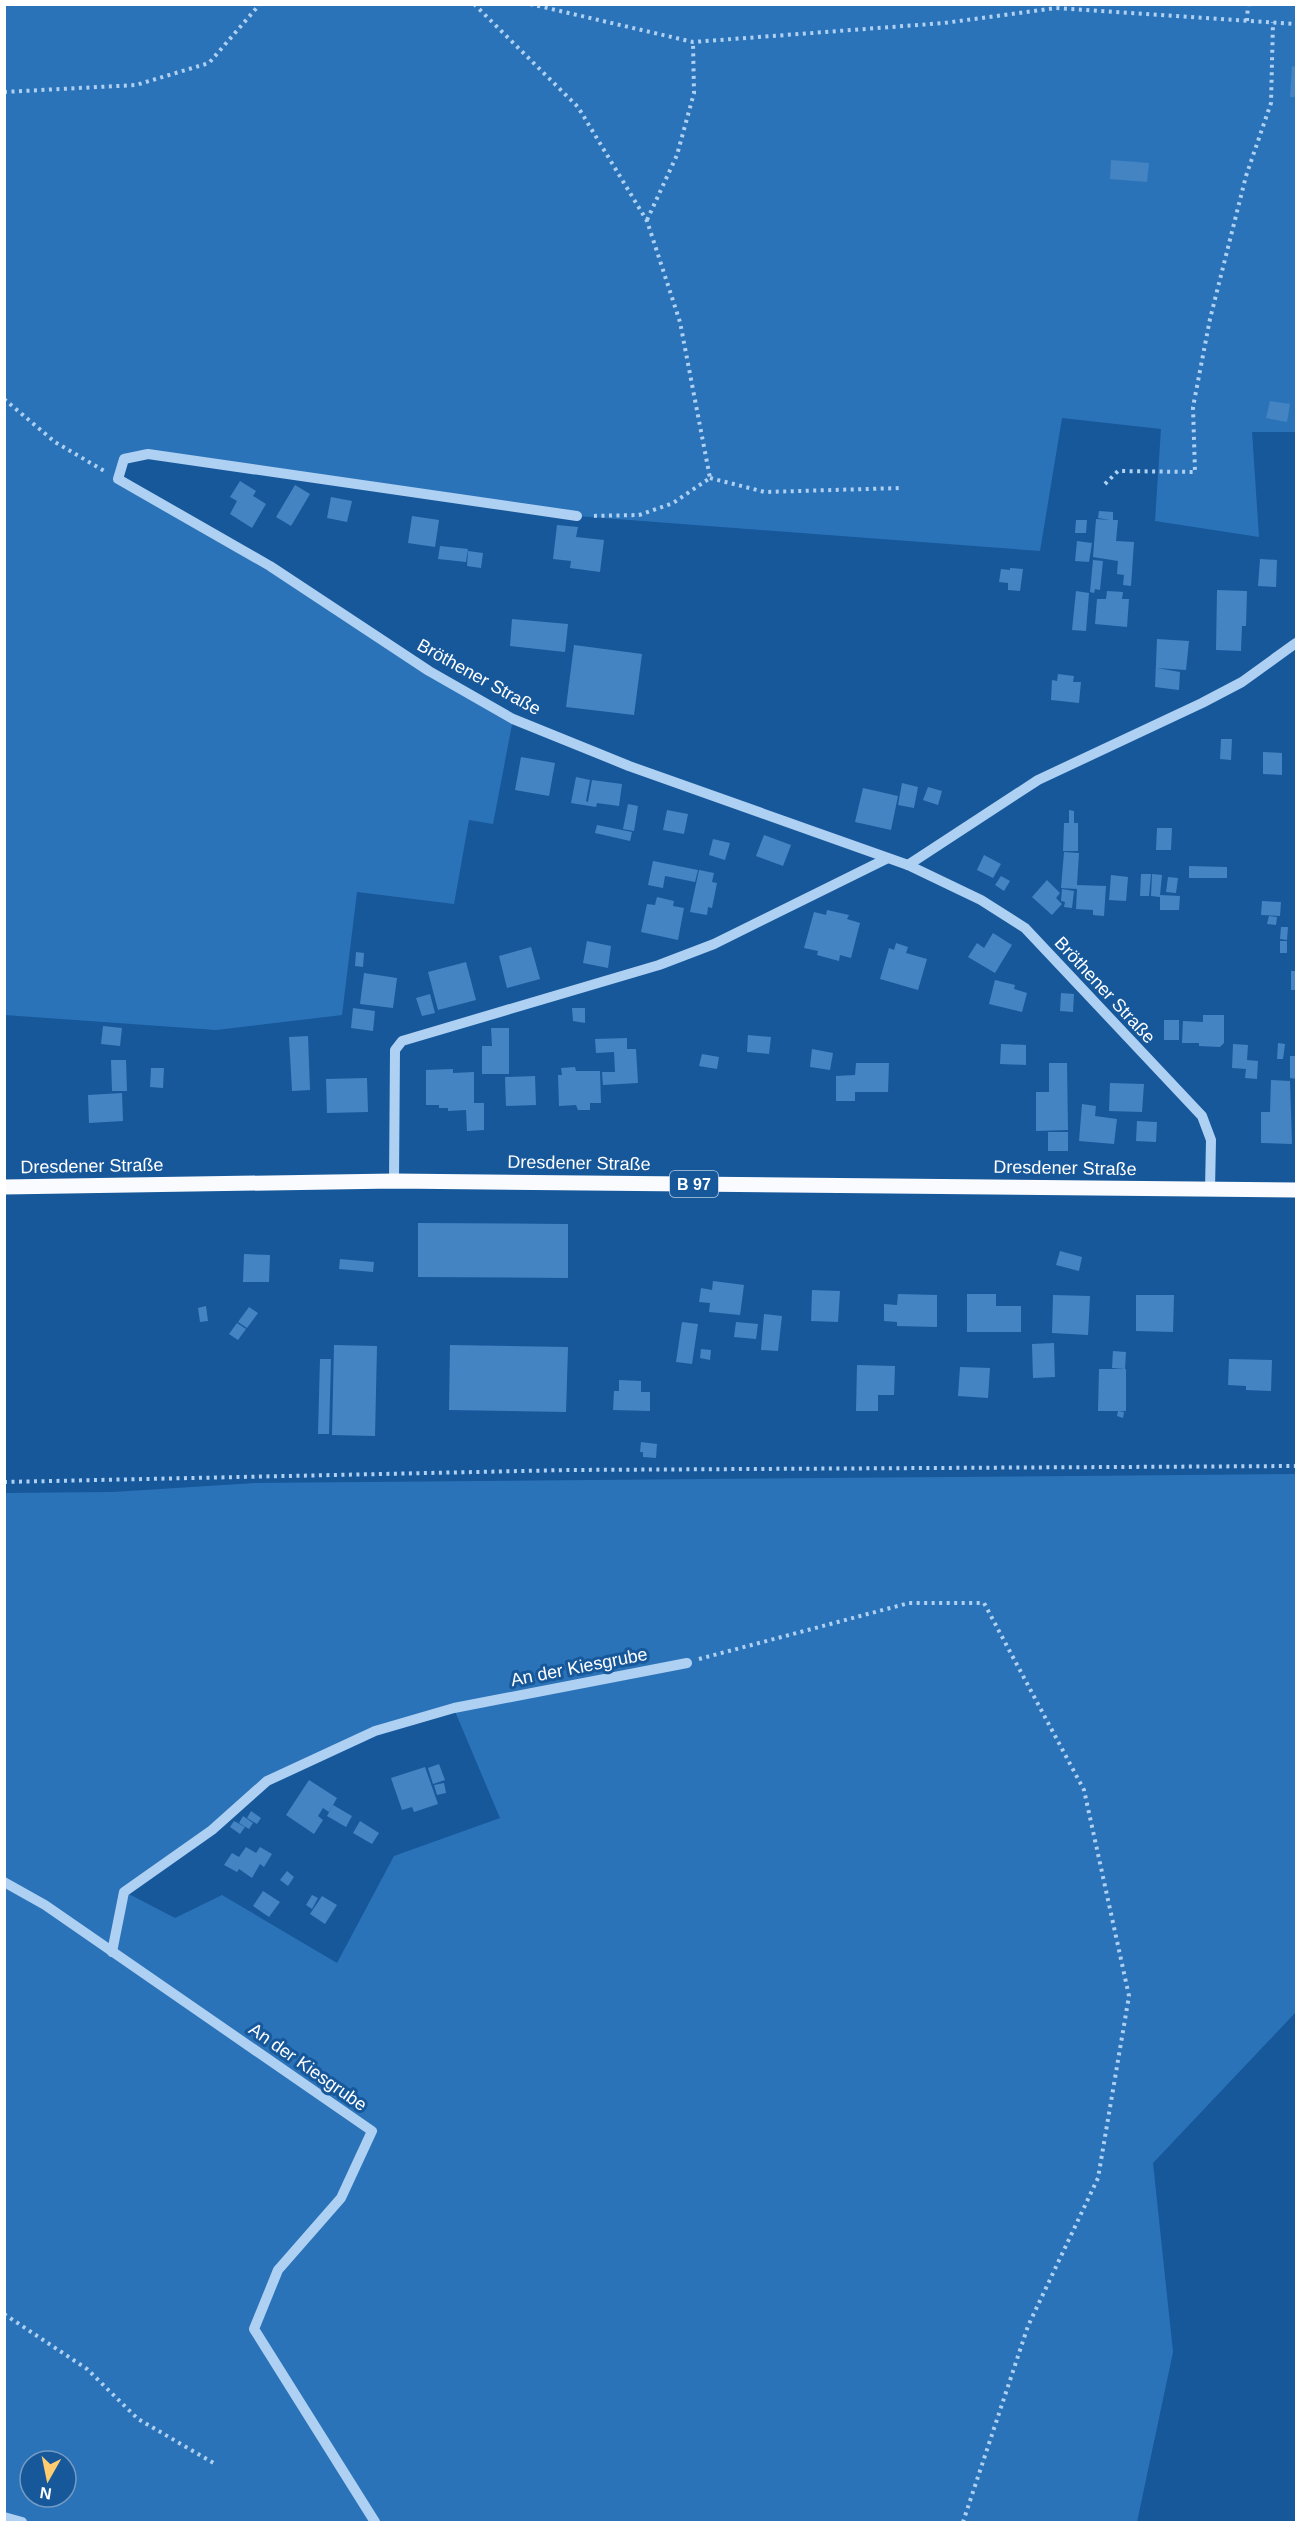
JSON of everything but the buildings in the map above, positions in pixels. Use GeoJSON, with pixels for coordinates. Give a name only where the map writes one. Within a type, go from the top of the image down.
{"type":"FeatureCollection","features":[{"type":"Feature","properties":{"kind":"main road","name":"Dresdener Straße"},"geometry":{"type":"LineString","coordinates":[[4,1187],[394,1181],[1296,1190]]}},
{"type":"Feature","properties":{"kind":"street"},"geometry":{"type":"LineString","coordinates":[[118,479],[124,459],[148,454],[577,516]]}},
{"type":"Feature","properties":{"kind":"street","name":"Bröthener Straße"},"geometry":{"type":"LineString","coordinates":[[118,479],[270,566],[429,671],[513,719],[629,766],[908,865],[981,900],[1024,928],[1202,1116],[1211,1140],[1210,1189]]}},
{"type":"Feature","properties":{"kind":"street"},"geometry":{"type":"LineString","coordinates":[[908,865],[1038,780],[1203,703],[1242,682],[1296,643]]}},
{"type":"Feature","properties":{"kind":"street"},"geometry":{"type":"LineString","coordinates":[[394,1181],[395,1050],[402,1041],[659,965],[703,948],[886,859]]}},
{"type":"Feature","properties":{"kind":"street","name":"An der Kiesgrube"},"geometry":{"type":"LineString","coordinates":[[112,1952],[124,1892],[212,1830],[267,1781],[375,1731],[454,1708],[687,1663]]}},
{"type":"Feature","properties":{"kind":"street","name":"An der Kiesgrube"},"geometry":{"type":"LineString","coordinates":[[4,1882],[45,1905],[372,2131],[341,2198],[278,2270],[254,2329],[375,2523]]}},
{"type":"Feature","properties":{"kind":"street"},"geometry":{"type":"LineString","coordinates":[[4,2517],[22,2523]]}},
{"type":"Feature","properties":{"kind":"path"},"geometry":{"type":"LineString","coordinates":[[4,92],[136,85],[208,63],[260,4]]}},
{"type":"Feature","properties":{"kind":"path"},"geometry":{"type":"LineString","coordinates":[[474,4],[578,107],[646,221],[680,322],[710,478]]}},
{"type":"Feature","properties":{"kind":"path"},"geometry":{"type":"LineString","coordinates":[[530,4],[693,42],[944,23],[1042,7],[1296,24]]}},
{"type":"Feature","properties":{"kind":"path"},"geometry":{"type":"LineString","coordinates":[[1247,21],[1248,4]]}},
{"type":"Feature","properties":{"kind":"path"},"geometry":{"type":"LineString","coordinates":[[1105,484],[1119,471],[1195,472],[1193,407],[1210,319],[1246,176],[1271,103],[1273,22]]}},
{"type":"Feature","properties":{"kind":"path"},"geometry":{"type":"LineString","coordinates":[[646,221],[677,155],[694,93],[693,42]]}},
{"type":"Feature","properties":{"kind":"path"},"geometry":{"type":"LineString","coordinates":[[4,399],[55,442],[118,479]]}},
{"type":"Feature","properties":{"kind":"path"},"geometry":{"type":"LineString","coordinates":[[577,516],[639,515],[673,503],[710,478],[765,492],[902,488]]}},
{"type":"Feature","properties":{"kind":"path"},"geometry":{"type":"LineString","coordinates":[[4,1482],[569,1470],[1296,1466]]}},
{"type":"Feature","properties":{"kind":"path"},"geometry":{"type":"LineString","coordinates":[[687,1663],[909,1603],[984,1603],[1084,1790],[1129,1996],[1098,2178],[1028,2326],[963,2523]]}},
{"type":"Feature","properties":{"kind":"path"},"geometry":{"type":"LineString","coordinates":[[4,2314],[87,2369],[138,2419],[217,2465]]}},
{"type":"Feature","properties":{"kind":"shaded area"},"geometry":{"type":"Polygon","coordinates":[[[4,5],[1296,5],[1296,432],[1252,432],[1259,537],[1155,521],[1161,429],[1062,418],[1040,551],[577,516],[148,453],[124,459],[118,479],[513,719],[493,824],[469,820],[454,904],[357,892],[342,1015],[216,1030],[5,1015],[4,5]]]}},
{"type":"Feature","properties":{"kind":"shaded area"},"geometry":{"type":"Polygon","coordinates":[[[1296,1474],[1296,2012],[1153,2163],[1173,2352],[1137,2522],[21,2522],[5,2518],[4,1493],[113,1492],[255,1483],[1296,1474]],[[454,1709],[376,1731],[268,1782],[125,1892],[175,1918],[222,1895],[337,1963],[394,1856],[500,1818],[454,1709]]]}}]}
